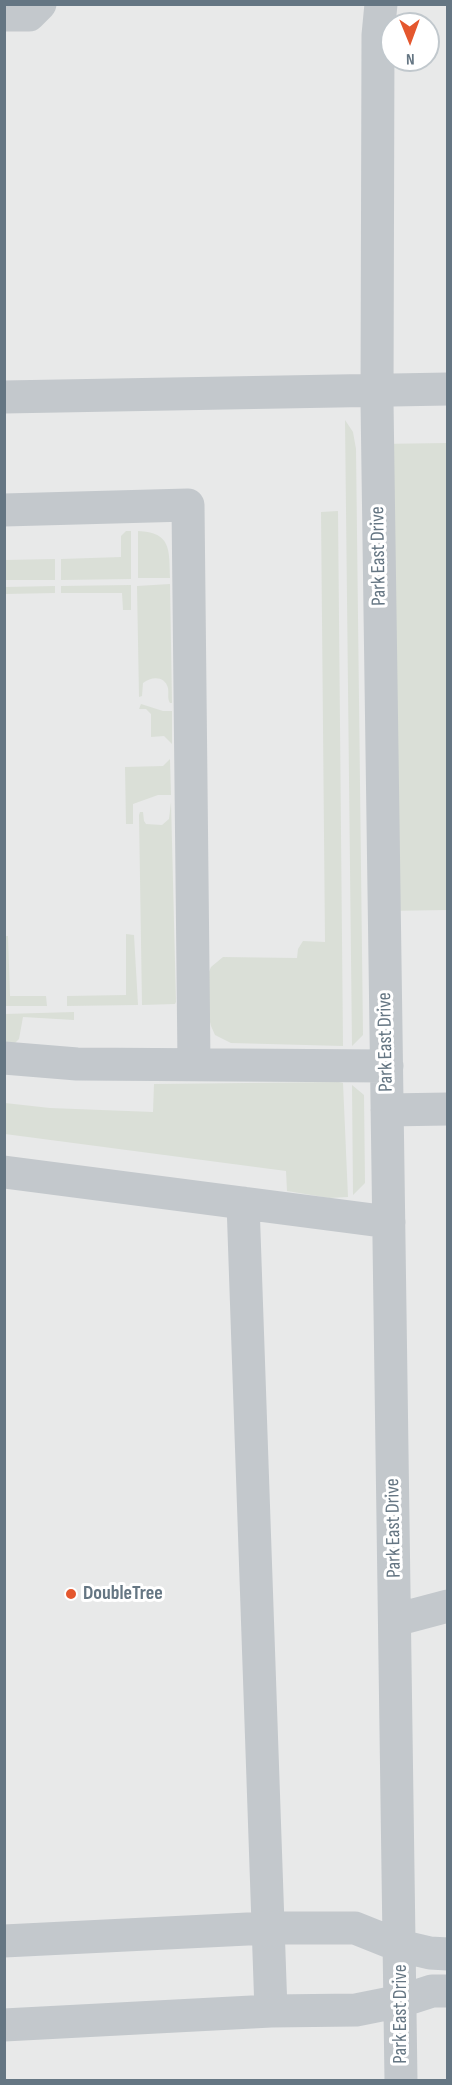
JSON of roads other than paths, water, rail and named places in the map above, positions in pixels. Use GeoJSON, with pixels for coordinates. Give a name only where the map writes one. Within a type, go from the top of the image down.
{"type":"FeatureCollection","features":[{"type":"Feature","properties":{"kind":"street"},"geometry":{"type":"LineString","coordinates":[[4,15],[29,15],[40,4]]}},
{"type":"Feature","properties":{"kind":"street","name":"Park East Drive"},"geometry":{"type":"LineString","coordinates":[[381,4],[378,35],[377,391],[401,2080]]}},
{"type":"Feature","properties":{"kind":"street"},"geometry":{"type":"LineString","coordinates":[[4,397],[447,389]]}},
{"type":"Feature","properties":{"kind":"street"},"geometry":{"type":"LineString","coordinates":[[4,510],[188,505],[194,1063]]}},
{"type":"Feature","properties":{"kind":"street"},"geometry":{"type":"LineString","coordinates":[[4,1058],[77,1064],[387,1066]]}},
{"type":"Feature","properties":{"kind":"street"},"geometry":{"type":"LineString","coordinates":[[387,1110],[447,1109]]}},
{"type":"Feature","properties":{"kind":"street"},"geometry":{"type":"LineString","coordinates":[[4,1172],[389,1222]]}},
{"type":"Feature","properties":{"kind":"street"},"geometry":{"type":"LineString","coordinates":[[243,1203],[271,2011]]}},
{"type":"Feature","properties":{"kind":"street"},"geometry":{"type":"LineString","coordinates":[[395,1620],[447,1606]]}},
{"type":"Feature","properties":{"kind":"street"},"geometry":{"type":"LineString","coordinates":[[4,1941],[268,1928],[355,1928],[400,1946],[430,1953],[447,1954]]}},
{"type":"Feature","properties":{"kind":"street"},"geometry":{"type":"LineString","coordinates":[[4,2025],[271,2011],[356,2010],[400,2001],[432,1991],[447,1991]]}},
{"type":"Feature","properties":{"kind":"place","name":"DoubleTree"},"geometry":{"type":"Point","coordinates":[71,1594]}}]}
